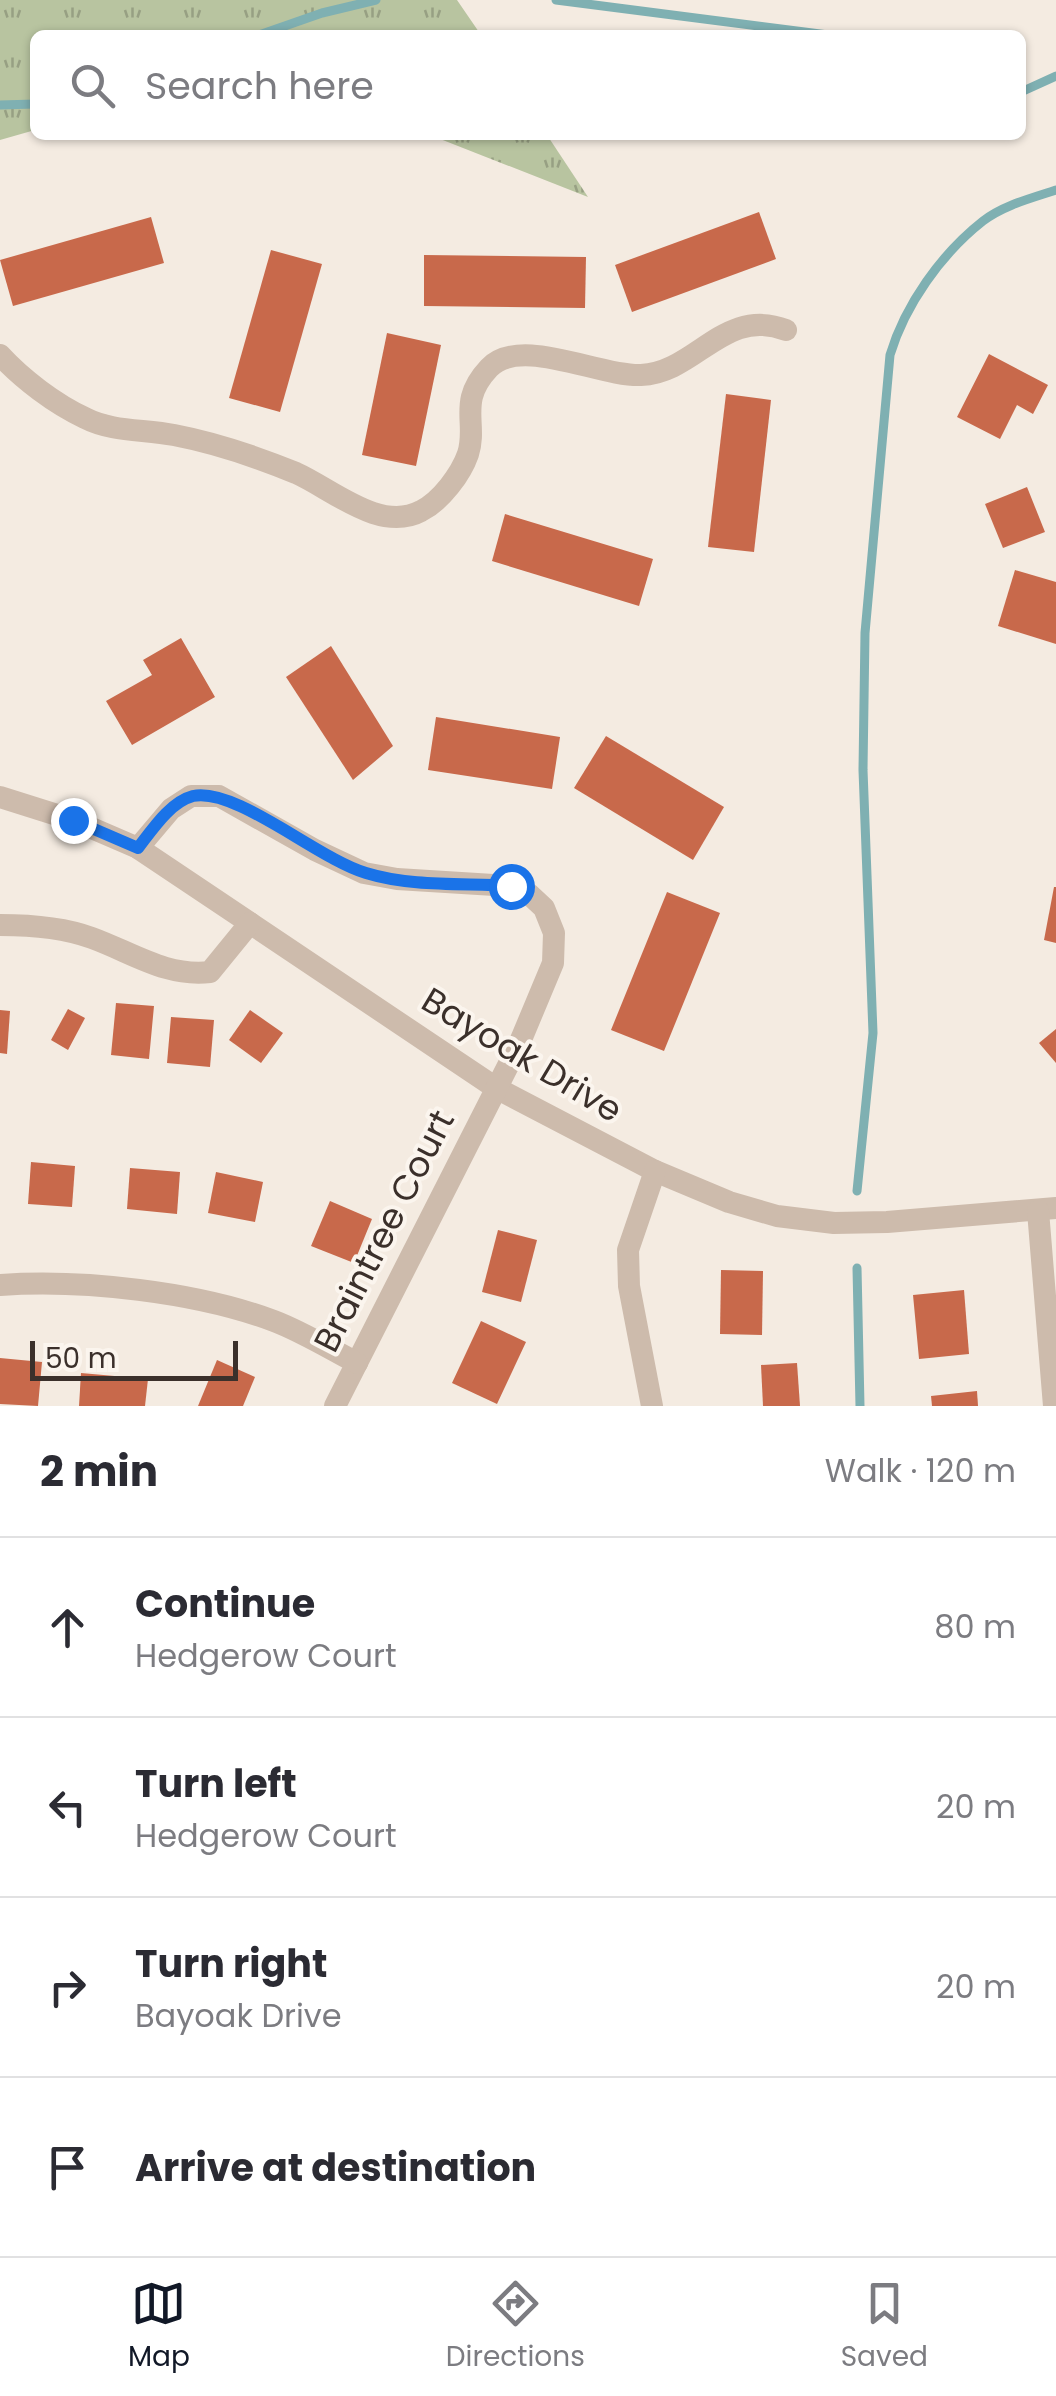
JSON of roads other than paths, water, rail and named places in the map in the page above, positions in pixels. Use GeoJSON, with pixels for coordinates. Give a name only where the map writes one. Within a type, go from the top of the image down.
{"type":"FeatureCollection","features":[{"type":"Feature","properties":{"kind":"street"},"geometry":{"type":"LineString","coordinates":[[0,355],[46,394],[86,419],[226,447],[296,474],[368,510],[402,517],[422,511],[447,490],[469,452],[469,411],[475,388],[500,358],[540,357],[610,374],[659,374],[737,328],[757,322],[786,330]]}},
{"type":"Feature","properties":{"kind":"street","name":"Braintree Court"},"geometry":{"type":"LineString","coordinates":[[138,848],[170,809],[191,796],[219,796],[314,850],[364,873],[397,879],[511,886],[529,894],[544,908],[554,933],[553,963],[520,1042],[336,1406]]}},
{"type":"Feature","properties":{"kind":"street","name":"Bayoak Drive"},"geometry":{"type":"LineString","coordinates":[[0,798],[73,820],[138,848],[496,1088],[655,1172],[730,1202],[777,1216],[834,1223],[1047,1210]]}},
{"type":"Feature","properties":{"kind":"street"},"geometry":{"type":"LineString","coordinates":[[0,925],[88,937],[143,962],[196,974],[210,972],[250,923]]}},
{"type":"Feature","properties":{"kind":"street"},"geometry":{"type":"LineString","coordinates":[[652,1406],[628,1286],[628,1250],[655,1172]]}},
{"type":"Feature","properties":{"kind":"street"},"geometry":{"type":"LineString","coordinates":[[1047,1210],[1054,1406]]}},
{"type":"Feature","properties":{"kind":"street"},"geometry":{"type":"LineString","coordinates":[[0,1285],[41,1282],[201,1300],[278,1322],[357,1362]]}},
{"type":"Feature","properties":{"kind":"waterway"},"geometry":{"type":"LineString","coordinates":[[273,30],[376,0]]}},
{"type":"Feature","properties":{"kind":"waterway"},"geometry":{"type":"LineString","coordinates":[[556,0],[789,30]]}},
{"type":"Feature","properties":{"kind":"waterway"},"geometry":{"type":"LineString","coordinates":[[1026,90],[1056,76]]}},
{"type":"Feature","properties":{"kind":"waterway"},"geometry":{"type":"LineString","coordinates":[[0,105],[30,104]]}},
{"type":"Feature","properties":{"kind":"waterway"},"geometry":{"type":"LineString","coordinates":[[857,1191],[873,1033],[863,770],[865,633],[890,355],[915,299],[968,234],[1000,211],[1056,190]]}},
{"type":"Feature","properties":{"kind":"waterway"},"geometry":{"type":"LineString","coordinates":[[857,1268],[860,1406]]}}]}
